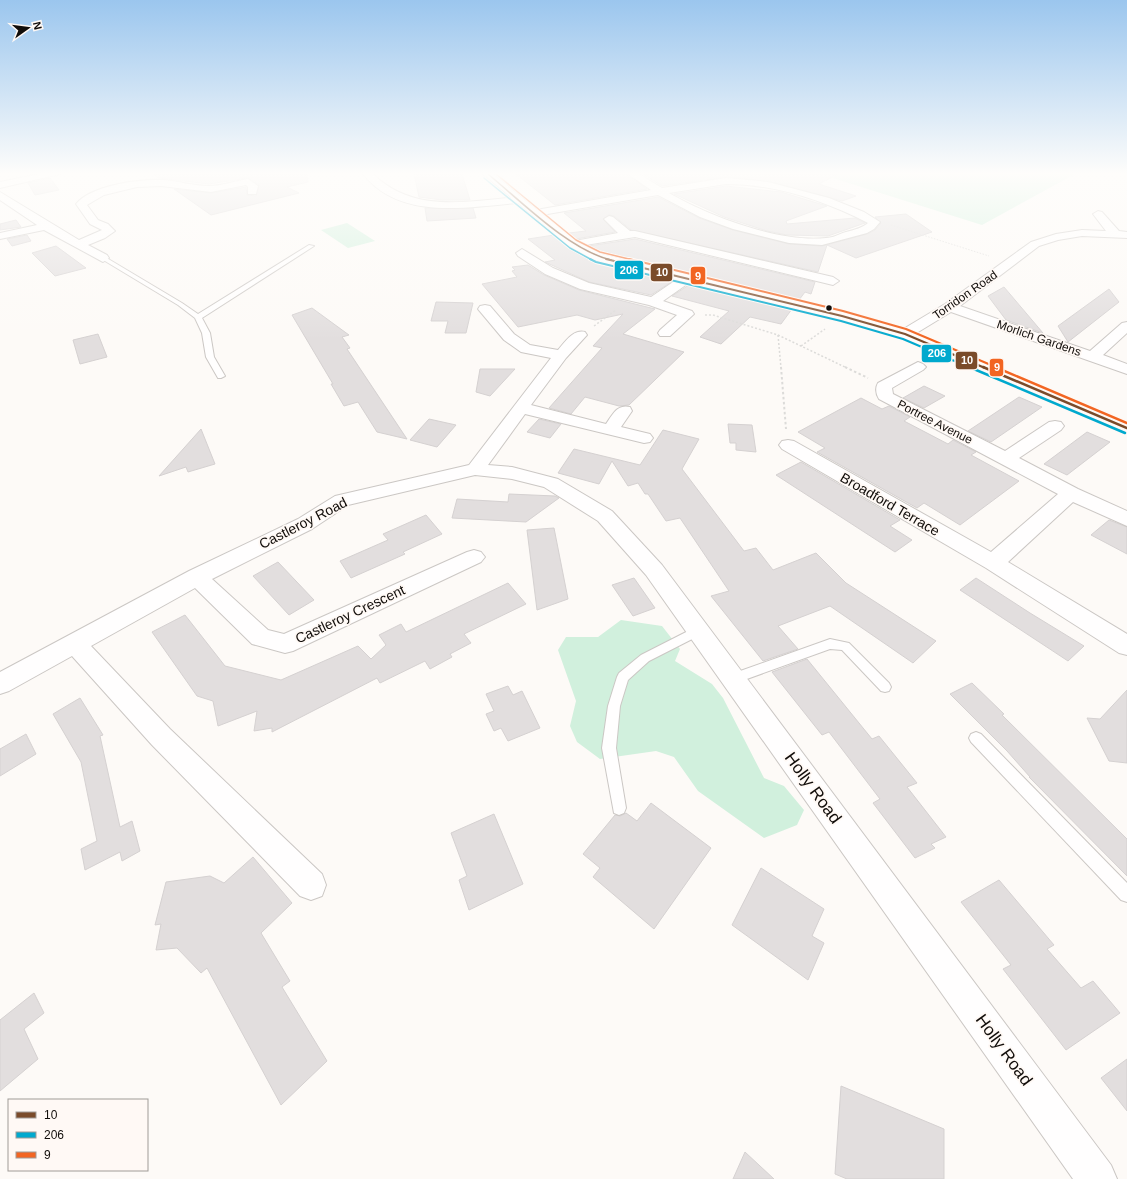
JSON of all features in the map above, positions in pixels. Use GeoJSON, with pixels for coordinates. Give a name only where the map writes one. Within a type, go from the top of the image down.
{"type":"FeatureCollection","features":[{"type":"Feature","properties":{"kind":"street"},"geometry":{"type":"LineString","coordinates":[[0,236],[32,229]]}},
{"type":"Feature","properties":{"kind":"street"},"geometry":{"type":"LineString","coordinates":[[51,229],[103,258]]}},
{"type":"Feature","properties":{"kind":"street"},"geometry":{"type":"LineString","coordinates":[[78,244],[101,236],[109,231],[107,229]]}},
{"type":"Feature","properties":{"kind":"street"},"geometry":{"type":"LineString","coordinates":[[555,229],[573,244],[598,257],[842,316],[905,334],[972,361],[1127,428]]}},
{"type":"Feature","properties":{"kind":"street"},"geometry":{"type":"LineString","coordinates":[[620,229],[626,234]]}},
{"type":"Feature","properties":{"kind":"street"},"geometry":{"type":"LineString","coordinates":[[749,229],[810,241],[823,242],[864,229]]}},
{"type":"Feature","properties":{"kind":"street","name":"Torridon Road"},"geometry":{"type":"LineString","coordinates":[[905,334],[950,307],[1035,244],[1056,237],[1082,233],[1121,234]]}},
{"type":"Feature","properties":{"kind":"street"},"geometry":{"type":"LineString","coordinates":[[573,244],[626,234],[635,234],[833,281]]}},
{"type":"Feature","properties":{"kind":"street"},"geometry":{"type":"LineString","coordinates":[[522,253],[549,271],[585,286],[653,302],[687,314],[665,333]]}},
{"type":"Feature","properties":{"kind":"street"},"geometry":{"type":"LineString","coordinates":[[653,302],[686,279]]}},
{"type":"Feature","properties":{"kind":"street","name":"Morlich Gardens"},"geometry":{"type":"LineString","coordinates":[[950,307],[1127,369]]}},
{"type":"Feature","properties":{"kind":"street"},"geometry":{"type":"LineString","coordinates":[[485,309],[508,337],[526,349],[561,355]]}},
{"type":"Feature","properties":{"kind":"street"},"geometry":{"type":"LineString","coordinates":[[1092,356],[1127,326]]}},
{"type":"Feature","properties":{"kind":"street"},"geometry":{"type":"LineString","coordinates":[[475,469],[561,355],[580,336]]}},
{"type":"Feature","properties":{"kind":"street","name":"Portree Avenue"},"geometry":{"type":"LineString","coordinates":[[918,367],[884,386],[885,396],[1071,493],[1127,519]]}},
{"type":"Feature","properties":{"kind":"street"},"geometry":{"type":"LineString","coordinates":[[522,408],[644,438]]}},
{"type":"Feature","properties":{"kind":"street"},"geometry":{"type":"LineString","coordinates":[[610,430],[624,411]]}},
{"type":"Feature","properties":{"kind":"street"},"geometry":{"type":"LineString","coordinates":[[1006,458],[1055,426]]}},
{"type":"Feature","properties":{"kind":"street","name":"Broadford Terrace"},"geometry":{"type":"LineString","coordinates":[[788,445],[993,563],[1127,646]]}},
{"type":"Feature","properties":{"kind":"street","name":"Castleroy Road"},"geometry":{"type":"LineString","coordinates":[[0,684],[197,577],[305,524],[342,500],[475,469]]}},
{"type":"Feature","properties":{"kind":"street","name":"Holly Road"},"geometry":{"type":"LineString","coordinates":[[475,469],[512,473],[551,484],[605,516],[654,570],[1097,1179]]}},
{"type":"Feature","properties":{"kind":"street"},"geometry":{"type":"LineString","coordinates":[[993,563],[1071,493]]}},
{"type":"Feature","properties":{"kind":"street","name":"Castleroy Crescent"},"geometry":{"type":"LineString","coordinates":[[197,577],[260,636],[285,644],[474,557]]}},
{"type":"Feature","properties":{"kind":"street"},"geometry":{"type":"LineString","coordinates":[[74,643],[161,737],[310,885]]}},
{"type":"Feature","properties":{"kind":"lane"},"geometry":{"type":"LineString","coordinates":[[198,317],[310,246]]}},
{"type":"Feature","properties":{"kind":"lane"},"geometry":{"type":"LineString","coordinates":[[103,258],[180,304],[198,317],[206,333],[210,357],[221,376]]}},
{"type":"Feature","properties":{"kind":"lane"},"geometry":{"type":"LineString","coordinates":[[619,808],[609,748],[614,706],[623,677],[645,658],[698,631]]}},
{"type":"Feature","properties":{"kind":"lane"},"geometry":{"type":"LineString","coordinates":[[733,679],[830,644],[845,646],[885,687]]}},
{"type":"Feature","properties":{"kind":"lane"},"geometry":{"type":"LineString","coordinates":[[976,738],[1127,894]]}},
{"type":"Feature","properties":{"kind":"path"},"geometry":{"type":"LineString","coordinates":[[902,229],[1011,263]]}},
{"type":"Feature","properties":{"kind":"path"},"geometry":{"type":"LineString","coordinates":[[580,336],[632,298]]}},
{"type":"Feature","properties":{"kind":"path"},"geometry":{"type":"LineString","coordinates":[[687,314],[712,315],[778,335],[884,386]]}},
{"type":"Feature","properties":{"kind":"path"},"geometry":{"type":"LineString","coordinates":[[801,346],[842,316]]}},
{"type":"Feature","properties":{"kind":"path"},"geometry":{"type":"LineString","coordinates":[[778,335],[788,445]]}},
{"type":"Feature","properties":{"kind":"green space"},"geometry":{"type":"Polygon","coordinates":[[[356,229],[375,241],[348,248],[321,230],[356,229]]]}},
{"type":"Feature","properties":{"kind":"green space"},"geometry":{"type":"Polygon","coordinates":[[[621,620],[662,626],[680,649],[675,661],[712,684],[723,698],[764,778],[784,786],[804,810],[797,825],[764,838],[698,791],[674,757],[656,751],[600,759],[577,742],[570,726],[576,701],[558,650],[566,637],[598,637],[621,620]]]}},
{"type":"Feature","properties":{"kind":"building"},"geometry":{"type":"Polygon","coordinates":[[[584,229],[612,229],[615,232],[576,239],[569,233],[586,231],[584,229]]]}},
{"type":"Feature","properties":{"kind":"building"},"geometry":{"type":"Polygon","coordinates":[[[630,229],[730,229],[789,244],[822,246],[867,234],[876,229],[928,229],[932,232],[856,258],[827,245],[818,272],[630,229]]]}},
{"type":"Feature","properties":{"kind":"building"},"geometry":{"type":"Polygon","coordinates":[[[761,229],[848,229],[828,236],[787,235],[761,229]]]}},
{"type":"Feature","properties":{"kind":"building"},"geometry":{"type":"Polygon","coordinates":[[[27,235],[31,241],[12,246],[7,239],[27,235]]]}},
{"type":"Feature","properties":{"kind":"building"},"geometry":{"type":"Polygon","coordinates":[[[554,235],[568,247],[594,261],[673,281],[651,295],[589,282],[545,262],[555,260],[528,239],[554,235]]]}},
{"type":"Feature","properties":{"kind":"building"},"geometry":{"type":"Polygon","coordinates":[[[635,239],[815,282],[811,294],[805,292],[799,300],[603,253],[589,246],[635,239]]]}},
{"type":"Feature","properties":{"kind":"building"},"geometry":{"type":"Polygon","coordinates":[[[56,246],[86,268],[55,276],[32,253],[56,246]]]}},
{"type":"Feature","properties":{"kind":"building"},"geometry":{"type":"Polygon","coordinates":[[[528,265],[544,275],[579,290],[655,309],[623,334],[684,352],[629,405],[619,406],[585,397],[571,414],[549,408],[602,348],[593,346],[623,314],[595,320],[577,315],[518,327],[482,284],[517,277],[512,271],[515,270],[512,267],[528,265]]]}},
{"type":"Feature","properties":{"kind":"building"},"geometry":{"type":"Polygon","coordinates":[[[689,285],[792,309],[781,324],[750,317],[721,344],[700,337],[729,311],[672,296],[689,285]]]}},
{"type":"Feature","properties":{"kind":"building"},"geometry":{"type":"Polygon","coordinates":[[[1004,287],[1043,333],[1006,320],[988,296],[1004,287]]]}},
{"type":"Feature","properties":{"kind":"building"},"geometry":{"type":"Polygon","coordinates":[[[1109,289],[1119,302],[1068,342],[1058,326],[1109,289]]]}},
{"type":"Feature","properties":{"kind":"building"},"geometry":{"type":"Polygon","coordinates":[[[436,302],[473,303],[466,333],[445,333],[448,321],[431,321],[436,302]]]}},
{"type":"Feature","properties":{"kind":"building"},"geometry":{"type":"Polygon","coordinates":[[[312,308],[349,335],[342,337],[350,348],[347,349],[407,439],[377,432],[358,402],[344,406],[331,384],[333,384],[292,315],[312,308]]]}},
{"type":"Feature","properties":{"kind":"building"},"geometry":{"type":"Polygon","coordinates":[[[98,334],[107,357],[80,364],[73,340],[98,334]]]}},
{"type":"Feature","properties":{"kind":"building"},"geometry":{"type":"Polygon","coordinates":[[[480,369],[515,369],[490,396],[476,392],[480,369]]]}},
{"type":"Feature","properties":{"kind":"building"},"geometry":{"type":"Polygon","coordinates":[[[924,386],[945,396],[924,408],[903,398],[924,386]]]}},
{"type":"Feature","properties":{"kind":"building"},"geometry":{"type":"Polygon","coordinates":[[[1019,397],[1042,407],[991,442],[968,431],[1019,397]]]}},
{"type":"Feature","properties":{"kind":"building"},"geometry":{"type":"Polygon","coordinates":[[[861,398],[882,409],[889,406],[910,417],[904,421],[948,444],[953,440],[976,452],[971,455],[1019,481],[960,525],[924,503],[917,508],[817,452],[825,448],[798,432],[861,398]]]}},
{"type":"Feature","properties":{"kind":"building"},"geometry":{"type":"Polygon","coordinates":[[[429,419],[456,425],[437,447],[410,440],[429,419]]]}},
{"type":"Feature","properties":{"kind":"building"},"geometry":{"type":"Polygon","coordinates":[[[539,419],[561,424],[550,438],[527,432],[539,419]]]}},
{"type":"Feature","properties":{"kind":"building"},"geometry":{"type":"Polygon","coordinates":[[[728,424],[752,425],[756,452],[736,450],[736,443],[730,443],[728,424]]]}},
{"type":"Feature","properties":{"kind":"building"},"geometry":{"type":"Polygon","coordinates":[[[201,429],[215,464],[188,472],[186,467],[159,476],[201,429]]]}},
{"type":"Feature","properties":{"kind":"building"},"geometry":{"type":"Polygon","coordinates":[[[663,430],[699,439],[682,469],[744,551],[756,548],[773,570],[816,553],[846,583],[936,641],[913,663],[830,606],[778,626],[798,649],[763,661],[711,596],[729,591],[680,518],[666,521],[648,494],[645,494],[638,483],[628,486],[612,461],[599,484],[558,473],[574,449],[640,465],[663,430]]]}},
{"type":"Feature","properties":{"kind":"building"},"geometry":{"type":"Polygon","coordinates":[[[1087,432],[1110,442],[1067,475],[1044,464],[1087,432]]]}},
{"type":"Feature","properties":{"kind":"building"},"geometry":{"type":"Polygon","coordinates":[[[801,462],[900,520],[890,526],[912,540],[895,552],[776,475],[801,462]]]}},
{"type":"Feature","properties":{"kind":"building"},"geometry":{"type":"Polygon","coordinates":[[[509,494],[555,496],[559,498],[526,522],[452,518],[457,499],[508,502],[509,494]]]}},
{"type":"Feature","properties":{"kind":"building"},"geometry":{"type":"Polygon","coordinates":[[[426,515],[442,534],[403,552],[405,554],[351,578],[340,561],[388,540],[383,534],[426,515]]]}},
{"type":"Feature","properties":{"kind":"building"},"geometry":{"type":"Polygon","coordinates":[[[1109,520],[1127,527],[1127,554],[1091,535],[1109,520]]]}},
{"type":"Feature","properties":{"kind":"building"},"geometry":{"type":"Polygon","coordinates":[[[554,528],[568,599],[537,610],[527,530],[554,528]]]}},
{"type":"Feature","properties":{"kind":"building"},"geometry":{"type":"Polygon","coordinates":[[[278,562],[314,600],[289,615],[253,576],[278,562]]]}},
{"type":"Feature","properties":{"kind":"building"},"geometry":{"type":"Polygon","coordinates":[[[634,578],[655,608],[633,616],[612,585],[634,578]]]}},
{"type":"Feature","properties":{"kind":"building"},"geometry":{"type":"Polygon","coordinates":[[[976,578],[1084,646],[1068,661],[960,590],[976,578]]]}},
{"type":"Feature","properties":{"kind":"building"},"geometry":{"type":"Polygon","coordinates":[[[508,583],[526,604],[464,634],[471,643],[450,654],[452,657],[430,669],[425,661],[380,683],[377,678],[272,732],[272,728],[254,731],[257,711],[218,726],[213,701],[197,696],[152,632],[185,615],[225,666],[281,680],[358,646],[371,659],[386,645],[379,635],[401,624],[406,632],[508,583]]]}},
{"type":"Feature","properties":{"kind":"building"},"geometry":{"type":"Polygon","coordinates":[[[807,659],[872,739],[879,736],[917,783],[907,787],[946,837],[931,844],[935,848],[915,858],[873,803],[880,799],[829,732],[822,735],[772,672],[807,659]]]}},
{"type":"Feature","properties":{"kind":"building"},"geometry":{"type":"Polygon","coordinates":[[[972,683],[1004,714],[1002,715],[1127,839],[1127,876],[1029,777],[1007,751],[950,694],[972,683]]]}},
{"type":"Feature","properties":{"kind":"building"},"geometry":{"type":"Polygon","coordinates":[[[508,686],[513,695],[522,691],[540,728],[508,741],[501,728],[494,731],[486,714],[494,711],[486,694],[508,686]]]}},
{"type":"Feature","properties":{"kind":"building"},"geometry":{"type":"Polygon","coordinates":[[[1127,690],[1127,763],[1109,761],[1087,718],[1100,719],[1127,690]]]}},
{"type":"Feature","properties":{"kind":"building"},"geometry":{"type":"Polygon","coordinates":[[[80,698],[103,735],[100,736],[120,827],[132,821],[140,851],[122,861],[120,852],[85,870],[81,849],[97,841],[81,762],[53,714],[80,698]]]}},
{"type":"Feature","properties":{"kind":"building"},"geometry":{"type":"Polygon","coordinates":[[[26,734],[36,754],[0,776],[0,749],[26,734]]]}},
{"type":"Feature","properties":{"kind":"building"},"geometry":{"type":"Polygon","coordinates":[[[651,803],[711,848],[654,929],[593,877],[600,868],[583,854],[615,815],[620,816],[626,813],[637,821],[651,803]]]}},
{"type":"Feature","properties":{"kind":"building"},"geometry":{"type":"Polygon","coordinates":[[[494,814],[523,884],[469,910],[459,880],[467,876],[451,833],[494,814]]]}},
{"type":"Feature","properties":{"kind":"building"},"geometry":{"type":"Polygon","coordinates":[[[253,857],[292,903],[261,933],[290,981],[282,987],[327,1061],[281,1105],[207,968],[201,973],[177,948],[156,950],[161,924],[155,925],[166,882],[210,876],[224,883],[253,857]]]}},
{"type":"Feature","properties":{"kind":"building"},"geometry":{"type":"Polygon","coordinates":[[[761,868],[824,909],[812,936],[824,943],[808,980],[732,925],[761,868]]]}},
{"type":"Feature","properties":{"kind":"building"},"geometry":{"type":"Polygon","coordinates":[[[999,880],[1054,945],[1047,949],[1081,988],[1093,981],[1120,1013],[1066,1050],[1003,969],[1011,965],[961,902],[999,880]]]}},
{"type":"Feature","properties":{"kind":"building"},"geometry":{"type":"Polygon","coordinates":[[[34,993],[44,1013],[24,1029],[38,1059],[0,1091],[0,1020],[34,993]]]}},
{"type":"Feature","properties":{"kind":"building"},"geometry":{"type":"Polygon","coordinates":[[[1127,1059],[1127,1111],[1101,1078],[1127,1059]]]}},
{"type":"Feature","properties":{"kind":"building"},"geometry":{"type":"Polygon","coordinates":[[[841,1086],[944,1129],[944,1179],[847,1179],[835,1174],[841,1086]]]}},
{"type":"Feature","properties":{"kind":"building"},"geometry":{"type":"Polygon","coordinates":[[[745,1152],[774,1179],[733,1179],[745,1152]]]}},
{"type":"Feature","properties":{"kind":"transit line","name":"206"},"geometry":{"type":"LineString","coordinates":[[547,229],[570,248],[596,262],[841,321],[903,339],[1125,433]]}},
{"type":"Feature","properties":{"kind":"transit line","name":"10"},"geometry":{"type":"LineString","coordinates":[[555,229],[573,244],[598,257],[842,316],[905,334],[1127,428]]}},
{"type":"Feature","properties":{"kind":"transit line","name":"9"},"geometry":{"type":"LineString","coordinates":[[563,229],[576,240],[600,252],[843,311],[906,329],[1127,423]]}}]}
